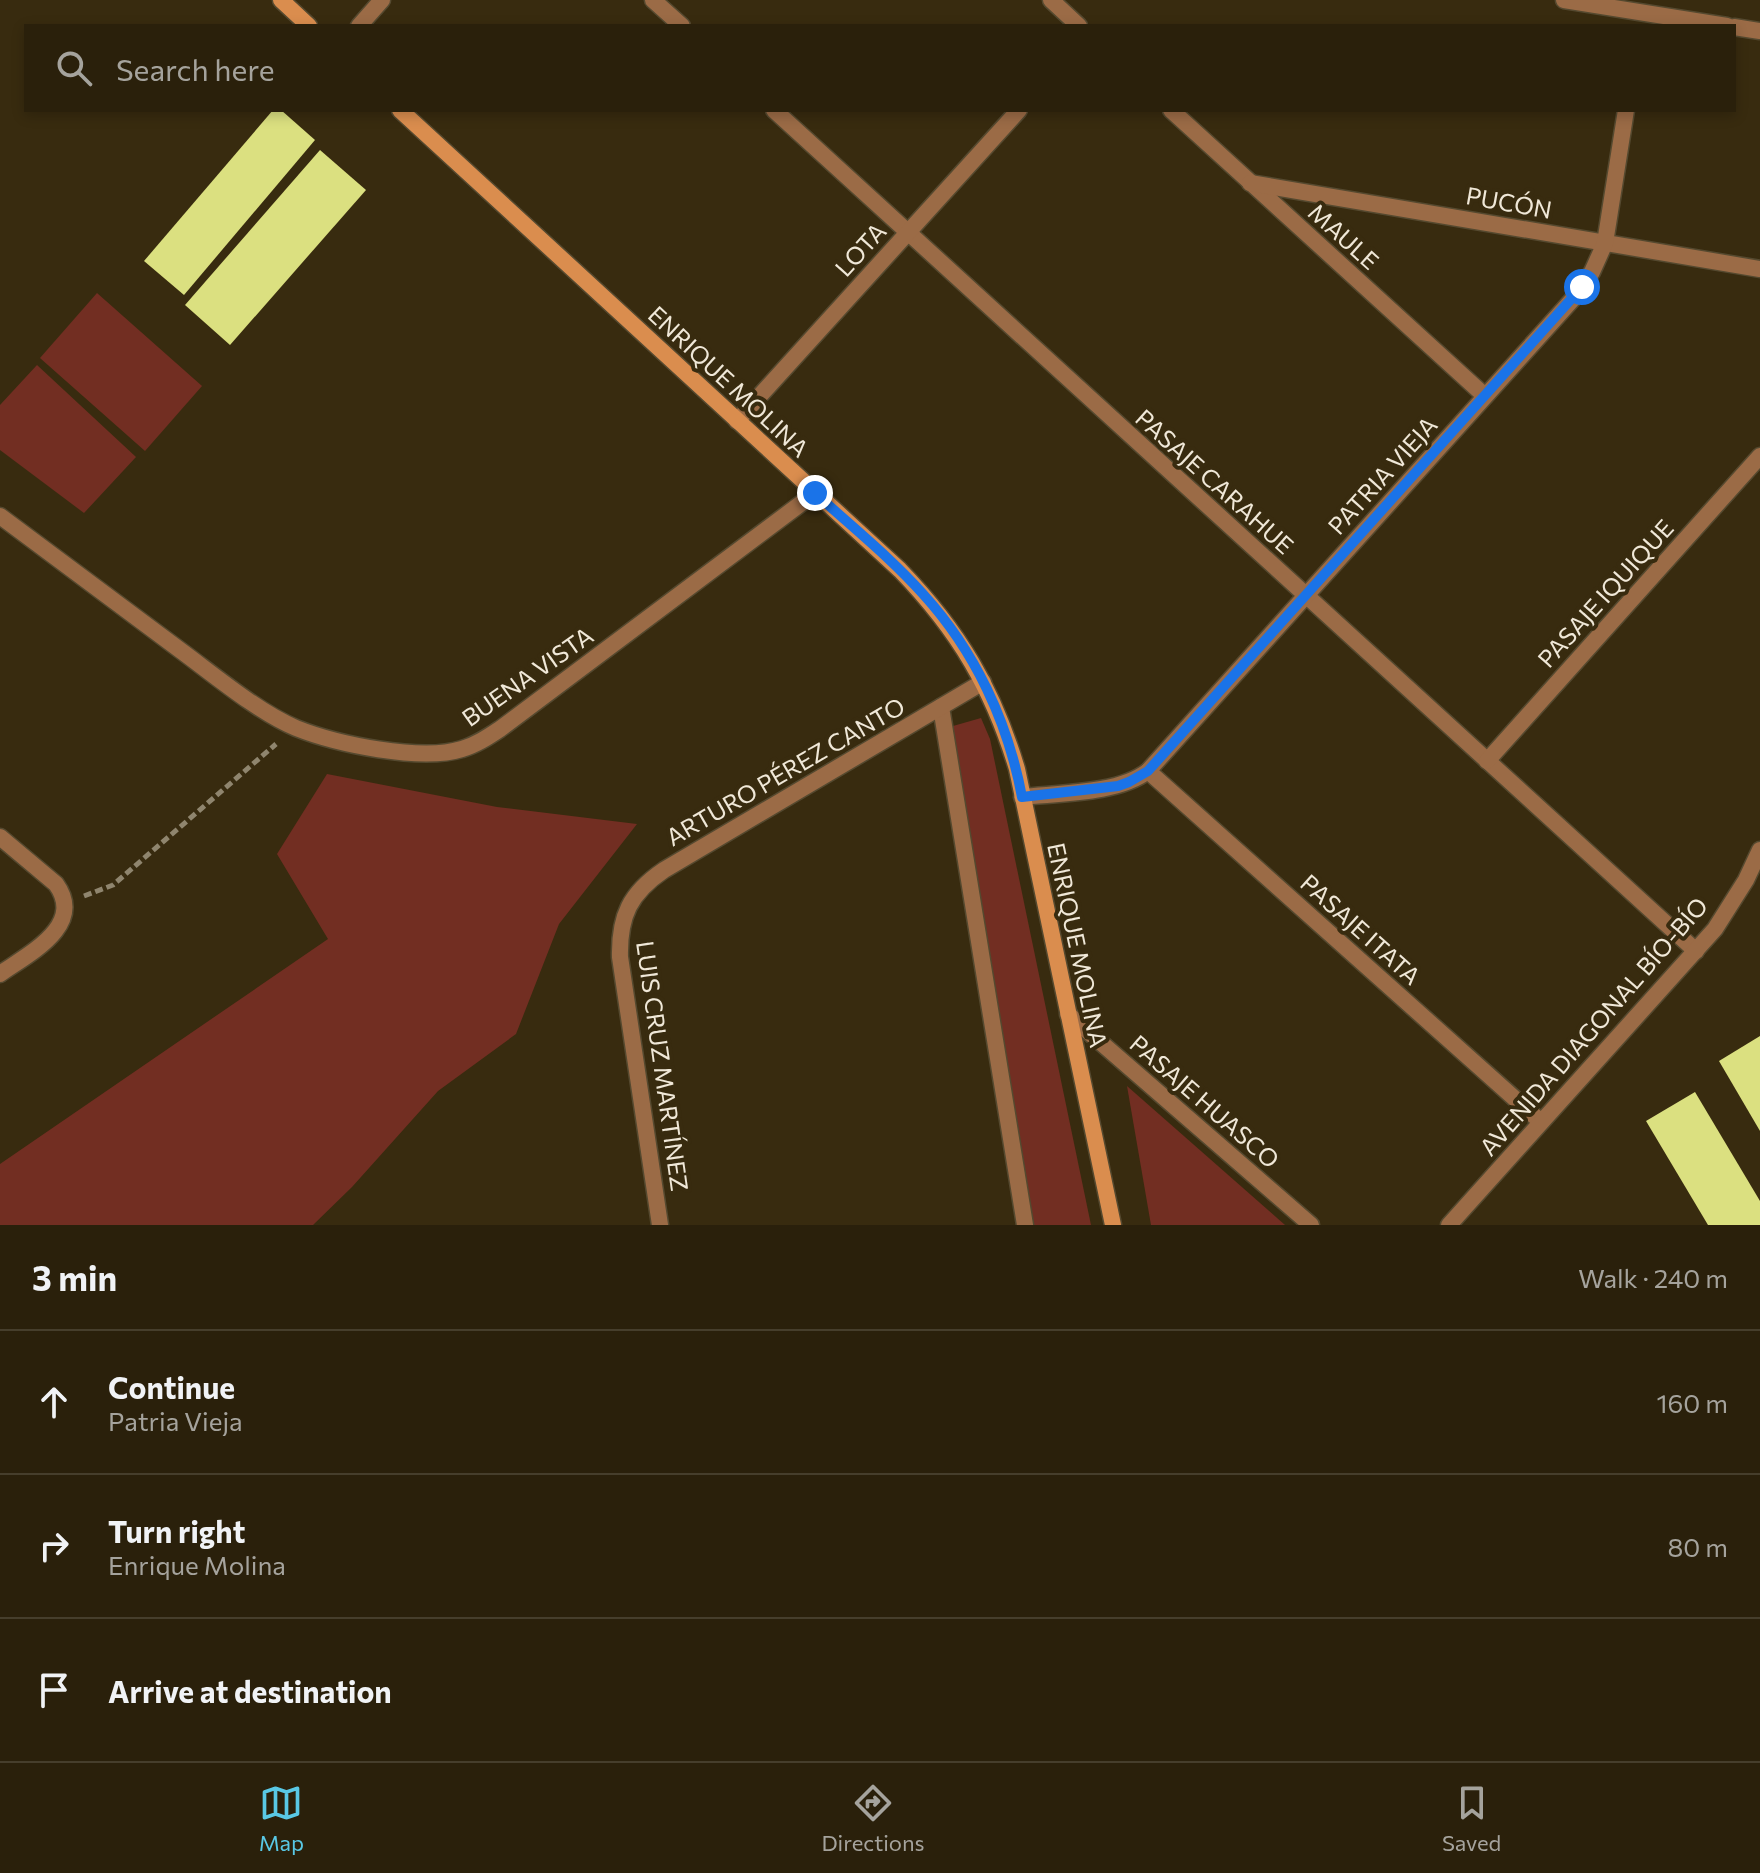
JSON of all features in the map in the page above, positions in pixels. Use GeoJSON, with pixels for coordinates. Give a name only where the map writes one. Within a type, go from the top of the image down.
{"type":"FeatureCollection","features":[{"type":"Feature","properties":{"kind":"main road"},"geometry":{"type":"LineString","coordinates":[[281,0],[307,24]]}},
{"type":"Feature","properties":{"kind":"main road","name":"ENRIQUE MOLINA"},"geometry":{"type":"LineString","coordinates":[[402,112],[877,548],[945,620],[998,713],[1017,769],[1113,1225]]}},
{"type":"Feature","properties":{"kind":"street"},"geometry":{"type":"LineString","coordinates":[[361,24],[382,0]]}},
{"type":"Feature","properties":{"kind":"street"},"geometry":{"type":"LineString","coordinates":[[653,0],[680,24]]}},
{"type":"Feature","properties":{"kind":"street"},"geometry":{"type":"LineString","coordinates":[[1051,0],[1077,24]]}},
{"type":"Feature","properties":{"kind":"street"},"geometry":{"type":"LineString","coordinates":[[1564,0],[1641,19],[1702,24]]}},
{"type":"Feature","properties":{"kind":"street"},"geometry":{"type":"LineString","coordinates":[[1736,27],[1760,31]]}},
{"type":"Feature","properties":{"kind":"street","name":"PASAJE CARAHUE"},"geometry":{"type":"LineString","coordinates":[[776,112],[1696,951]]}},
{"type":"Feature","properties":{"kind":"street","name":"LOTA"},"geometry":{"type":"LineString","coordinates":[[737,421],[1017,112]]}},
{"type":"Feature","properties":{"kind":"street","name":"MAULE"},"geometry":{"type":"LineString","coordinates":[[1173,112],[1485,396]]}},
{"type":"Feature","properties":{"kind":"street","name":"PATRIA VIEJA"},"geometry":{"type":"LineString","coordinates":[[1022,797],[1118,786],[1148,771],[1572,300],[1592,272],[1605,243],[1626,112]]}},
{"type":"Feature","properties":{"kind":"street","name":"PUCÓN"},"geometry":{"type":"LineString","coordinates":[[1250,183],[1760,269]]}},
{"type":"Feature","properties":{"kind":"street","name":"PASAJE IQUIQUE"},"geometry":{"type":"LineString","coordinates":[[1487,761],[1760,456]]}},
{"type":"Feature","properties":{"kind":"street","name":"BUENA VISTA"},"geometry":{"type":"LineString","coordinates":[[0,516],[278,719],[331,739],[416,755],[451,752],[482,741],[815,493]]}},
{"type":"Feature","properties":{"kind":"street","name":"ARTURO PÉREZ CANTO"},"geometry":{"type":"LineString","coordinates":[[624,914],[642,887],[664,870],[983,682]]}},
{"type":"Feature","properties":{"kind":"street"},"geometry":{"type":"LineString","coordinates":[[941,707],[1025,1225]]}},
{"type":"Feature","properties":{"kind":"street","name":"PASAJE ITATA"},"geometry":{"type":"LineString","coordinates":[[1148,771],[1541,1122]]}},
{"type":"Feature","properties":{"kind":"street"},"geometry":{"type":"LineString","coordinates":[[0,837],[56,884],[65,903],[55,933],[0,974]]}},
{"type":"Feature","properties":{"kind":"street","name":"AVENIDA DIAGONAL BÍO-BÍO"},"geometry":{"type":"LineString","coordinates":[[1449,1225],[1715,929],[1732,905],[1760,850]]}},
{"type":"Feature","properties":{"kind":"street","name":"LUIS CRUZ MARTÍNEZ"},"geometry":{"type":"LineString","coordinates":[[624,914],[620,957],[660,1225]]}},
{"type":"Feature","properties":{"kind":"street","name":"PASAJE HUASCO"},"geometry":{"type":"LineString","coordinates":[[1068,1014],[1311,1225]]}},
{"type":"Feature","properties":{"kind":"path"},"geometry":{"type":"LineString","coordinates":[[113,885],[295,727]]}},
{"type":"Feature","properties":{"kind":"shaded area"},"geometry":{"type":"Polygon","coordinates":[[[97,293],[202,386],[145,451],[40,358],[97,293]]]}},
{"type":"Feature","properties":{"kind":"shaded area"},"geometry":{"type":"Polygon","coordinates":[[[37,365],[136,457],[84,513],[0,450],[0,405],[37,365]]]}},
{"type":"Feature","properties":{"kind":"shaded area"},"geometry":{"type":"Polygon","coordinates":[[[981,718],[990,739],[1091,1225],[1034,1225],[953,726],[981,718]]]}},
{"type":"Feature","properties":{"kind":"shaded area"},"geometry":{"type":"Polygon","coordinates":[[[327,774],[497,807],[637,824],[559,924],[516,1034],[438,1091],[352,1187],[313,1225],[0,1225],[0,1164],[328,939],[277,854],[327,774]]]}},
{"type":"Feature","properties":{"kind":"shaded area"},"geometry":{"type":"Polygon","coordinates":[[[1127,1086],[1285,1225],[1151,1225],[1127,1086]]]}},
{"type":"Feature","properties":{"kind":"building"},"geometry":{"type":"Polygon","coordinates":[[[271,112],[283,112],[315,140],[184,295],[144,261],[271,112]]]}},
{"type":"Feature","properties":{"kind":"building"},"geometry":{"type":"Polygon","coordinates":[[[320,150],[366,190],[230,345],[185,305],[320,150]]]}},
{"type":"Feature","properties":{"kind":"building"},"geometry":{"type":"Polygon","coordinates":[[[1760,1036],[1760,1131],[1719,1061],[1760,1036]]]}},
{"type":"Feature","properties":{"kind":"building"},"geometry":{"type":"Polygon","coordinates":[[[1695,1092],[1760,1201],[1760,1225],[1708,1225],[1646,1121],[1695,1092]]]}},
{"type":"Feature","properties":{"kind":"route"},"geometry":{"type":"LineString","coordinates":[[815,493],[924,595],[967,652],[1009,742],[1022,797],[1118,786],[1148,771],[1582,287]]}}]}
